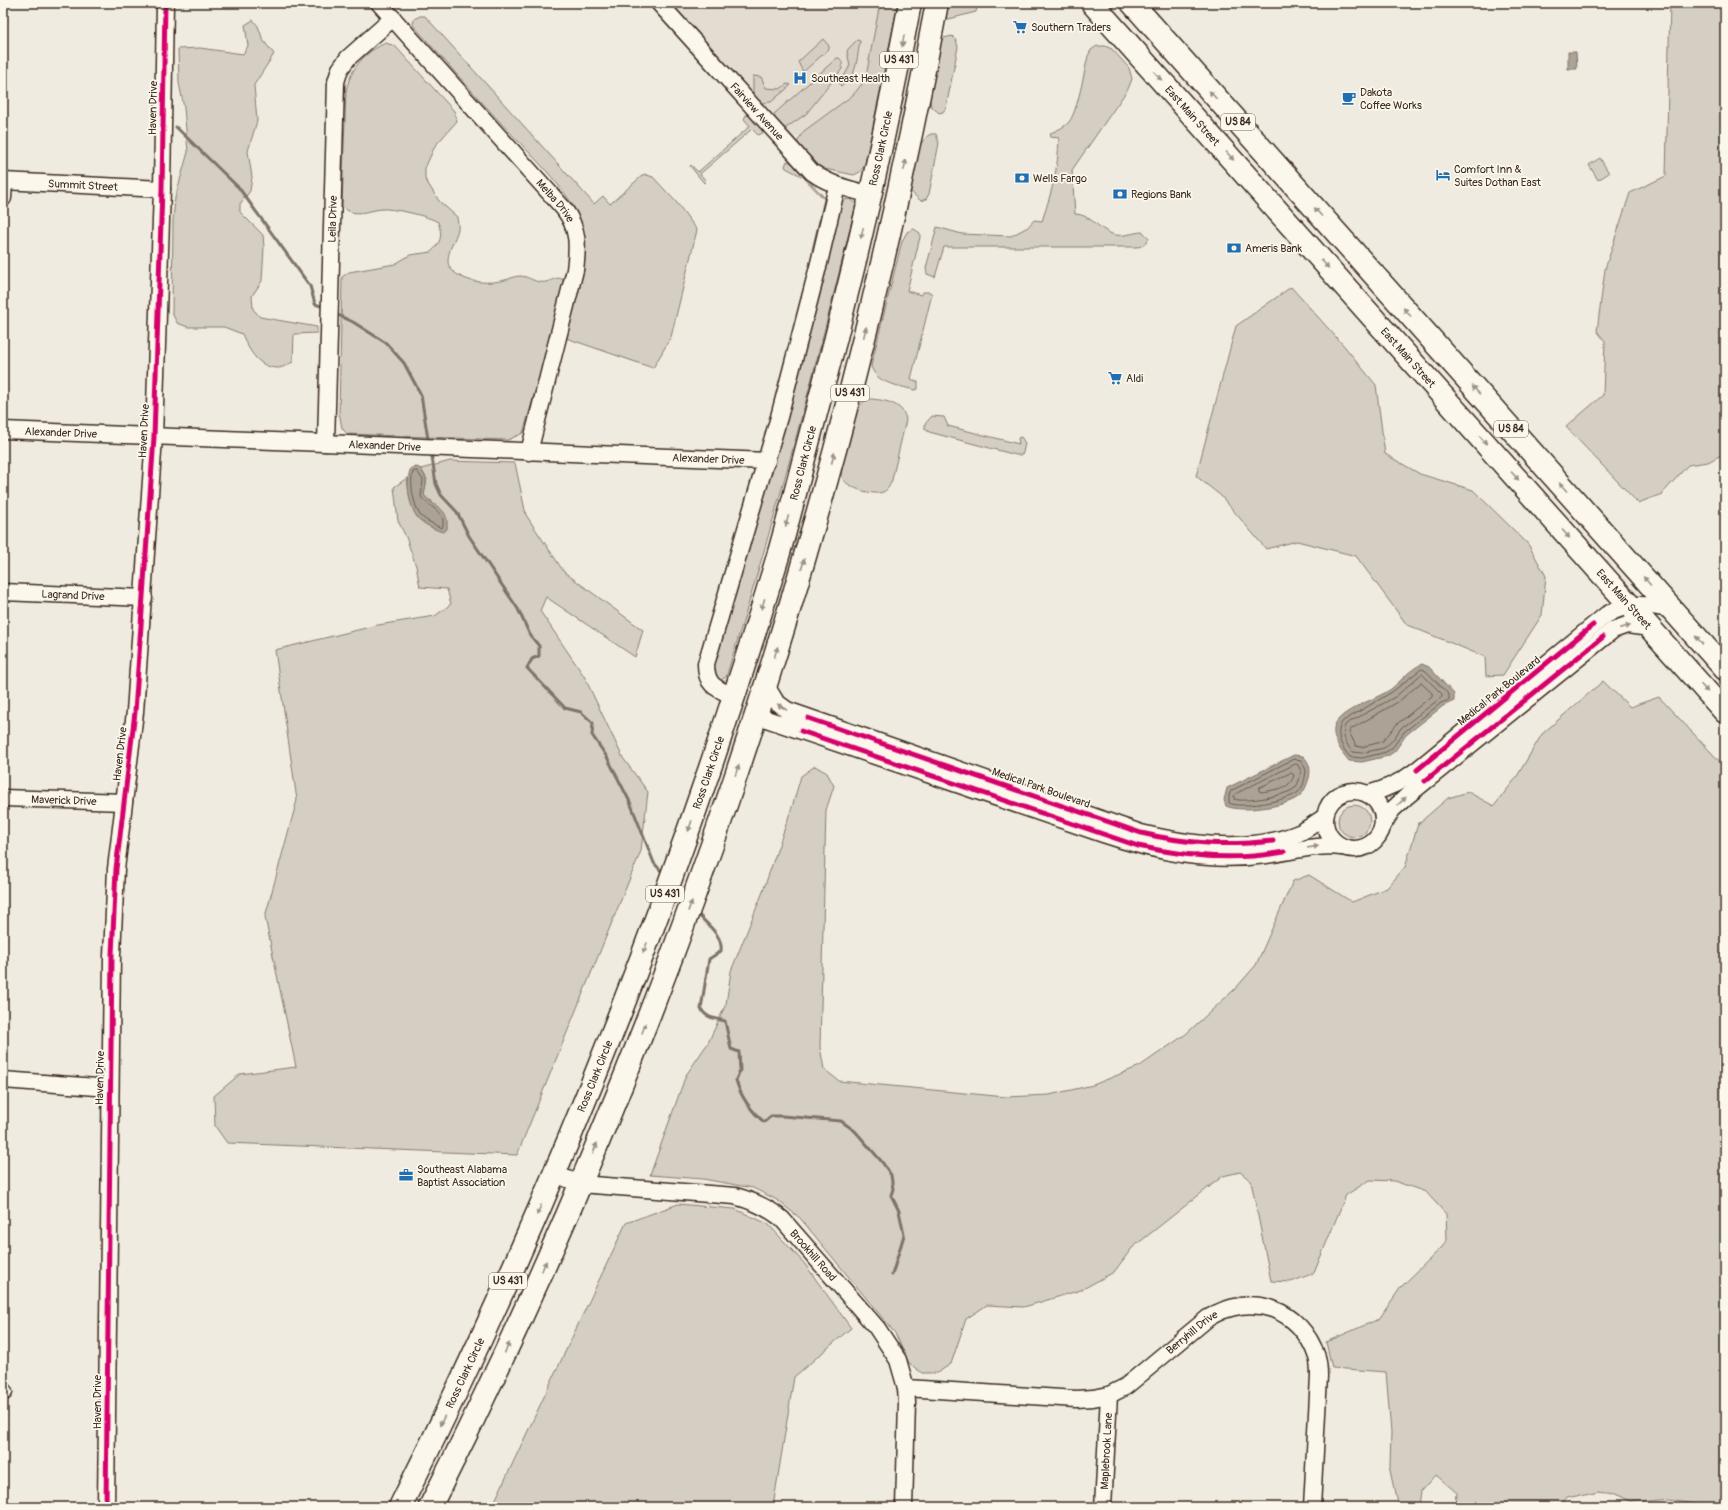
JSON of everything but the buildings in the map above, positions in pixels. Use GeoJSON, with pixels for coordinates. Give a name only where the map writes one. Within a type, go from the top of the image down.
{"type":"FeatureCollection","features":[{"type":"Feature","properties":{"kind":"highway","name":"Ross Clark Circle"},"geometry":{"type":"LineString","coordinates":[[400,1507],[465,1372],[555,1174],[624,1005],[688,829],[742,668],[778,553],[796,488],[846,298],[870,195],[910,3]]}},
{"type":"Feature","properties":{"kind":"highway","name":"US 431"},"geometry":{"type":"LineString","coordinates":[[430,1507],[490,1384],[580,1184],[650,1013],[689,910],[752,725],[805,560],[853,384],[915,119],[937,3]]}},
{"type":"Feature","properties":{"kind":"highway","name":"East Main Street"},"geometry":{"type":"LineString","coordinates":[[1092,3],[1725,712]]}},
{"type":"Feature","properties":{"kind":"highway","name":"US 84"},"geometry":{"type":"LineString","coordinates":[[1132,3],[1725,669]]}},
{"type":"Feature","properties":{"kind":"highway"},"geometry":{"type":"LineString","coordinates":[[870,195],[896,203]]}},
{"type":"Feature","properties":{"kind":"highway"},"geometry":{"type":"LineString","coordinates":[[742,668],[752,725]]}},
{"type":"Feature","properties":{"kind":"highway"},"geometry":{"type":"LineString","coordinates":[[733,696],[752,725]]}},
{"type":"Feature","properties":{"kind":"highway"},"geometry":{"type":"LineString","coordinates":[[465,1372],[490,1384]]}},
{"type":"Feature","properties":{"kind":"street","name":"Haven Drive"},"geometry":{"type":"LineString","coordinates":[[106,1507],[110,1088],[114,908],[116,869],[135,712],[154,437],[162,189],[165,3]]}},
{"type":"Feature","properties":{"kind":"street","name":"Melba Drive"},"geometry":{"type":"LineString","coordinates":[[379,3],[564,209],[575,229],[577,242],[575,270],[529,452]]}},
{"type":"Feature","properties":{"kind":"street","name":"Fairview Avenue"},"geometry":{"type":"LineString","coordinates":[[659,3],[812,172],[837,186],[870,195]]}},
{"type":"Feature","properties":{"kind":"street","name":"Leila Drive"},"geometry":{"type":"LineString","coordinates":[[326,444],[336,82],[340,69],[348,58],[392,18]]}},
{"type":"Feature","properties":{"kind":"street","name":"Summit Street"},"geometry":{"type":"LineString","coordinates":[[4,181],[162,189]]}},
{"type":"Feature","properties":{"kind":"street"},"geometry":{"type":"LineString","coordinates":[[3,198],[4,181]]}},
{"type":"Feature","properties":{"kind":"street"},"geometry":{"type":"LineString","coordinates":[[733,696],[716,689],[709,682],[706,675],[706,664],[767,461],[794,362],[837,186]]}},
{"type":"Feature","properties":{"kind":"street","name":"Alexander Drive"},"geometry":{"type":"LineString","coordinates":[[3,430],[767,461]]}},
{"type":"Feature","properties":{"kind":"street"},"geometry":{"type":"LineString","coordinates":[[1606,615],[1610,602],[1610,583]]}},
{"type":"Feature","properties":{"kind":"street","name":"Lagrand Drive"},"geometry":{"type":"LineString","coordinates":[[3,592],[144,598]]}},
{"type":"Feature","properties":{"kind":"street","name":"Medical Park Boulevard"},"geometry":{"type":"LineString","coordinates":[[1368,794],[1389,788],[1412,774],[1493,710],[1606,615],[1618,608],[1630,605],[1647,605],[1673,610]]}},
{"type":"Feature","properties":{"kind":"street"},"geometry":{"type":"LineString","coordinates":[[752,725],[1138,846],[1170,853],[1199,857],[1228,858],[1265,855],[1328,845],[1341,846],[1355,850],[1369,846],[1379,837],[1392,810],[1408,796],[1613,630],[1627,625],[1650,628]]}},
{"type":"Feature","properties":{"kind":"street","name":"Medical Park Boulevard"},"geometry":{"type":"LineString","coordinates":[[765,684],[776,702],[787,710],[1119,826],[1173,841],[1219,844],[1273,841],[1299,833],[1325,817]]}},
{"type":"Feature","properties":{"kind":"street"},"geometry":{"type":"LineString","coordinates":[[1341,846],[1330,838],[1327,831],[1325,817],[1330,804],[1340,794],[1354,791],[1368,794],[1379,804],[1384,816],[1384,824]]}},
{"type":"Feature","properties":{"kind":"street","name":"Maverick Drive"},"geometry":{"type":"LineString","coordinates":[[3,798],[124,802]]}},
{"type":"Feature","properties":{"kind":"street"},"geometry":{"type":"LineString","coordinates":[[3,1080],[110,1088]]}},
{"type":"Feature","properties":{"kind":"street","name":"Brookhill Road"},"geometry":{"type":"LineString","coordinates":[[555,1174],[580,1184],[735,1196],[755,1202],[772,1211],[799,1238],[877,1328],[898,1360],[906,1388],[904,1507]]}},
{"type":"Feature","properties":{"kind":"street","name":"Berryhill Drive"},"geometry":{"type":"LineString","coordinates":[[906,1388],[1076,1399],[1109,1395],[1125,1387],[1208,1318],[1221,1310],[1235,1306],[1257,1305],[1280,1312],[1298,1325],[1305,1333],[1317,1359],[1319,1376],[1312,1507]]}},
{"type":"Feature","properties":{"kind":"street","name":"Maplebrook Lane"},"geometry":{"type":"LineString","coordinates":[[1103,1507],[1109,1395]]}},
{"type":"Feature","properties":{"kind":"shaded area","name":"Southeast Health"},"geometry":{"type":"Polygon","coordinates":[[[669,3],[880,3],[867,71],[862,84],[853,95],[792,141],[669,3]]]}},
{"type":"Feature","properties":{"kind":"shaded area"},"geometry":{"type":"Polygon","coordinates":[[[880,3],[898,3],[865,165],[860,172],[854,175],[825,169],[812,162],[798,145],[798,140],[804,131],[853,95],[862,84],[867,71],[880,3]]]}},
{"type":"Feature","properties":{"kind":"shaded area"},"geometry":{"type":"Polygon","coordinates":[[[948,3],[978,3],[976,12],[949,19],[945,17],[948,3]]]}},
{"type":"Feature","properties":{"kind":"shaded area"},"geometry":{"type":"Polygon","coordinates":[[[1670,3],[1725,3],[1725,453],[1708,462],[1688,465],[1662,494],[1638,503],[1566,427],[1603,395],[1605,341],[1597,331],[1605,269],[1630,193],[1666,176],[1670,3]]]}},
{"type":"Feature","properties":{"kind":"shaded area"},"geometry":{"type":"Polygon","coordinates":[[[420,16],[425,16],[594,204],[603,196],[610,204],[644,174],[653,177],[677,203],[697,230],[671,337],[653,368],[566,338],[583,267],[583,238],[581,224],[576,212],[558,185],[546,171],[413,25],[414,19],[420,16]]]}},
{"type":"Feature","properties":{"kind":"shaded area"},"geometry":{"type":"Polygon","coordinates":[[[253,20],[258,26],[263,40],[274,54],[254,85],[257,121],[248,151],[252,177],[250,191],[240,204],[240,212],[263,235],[264,247],[262,281],[252,296],[253,309],[260,317],[317,327],[317,333],[294,334],[293,362],[284,367],[278,368],[265,365],[255,357],[242,334],[224,327],[188,327],[177,323],[172,313],[173,221],[175,198],[188,152],[184,108],[179,83],[178,49],[200,48],[243,54],[248,46],[245,25],[253,20]]]}},
{"type":"Feature","properties":{"kind":"shaded area"},"geometry":{"type":"Polygon","coordinates":[[[952,36],[956,40],[958,47],[946,108],[943,112],[939,113],[931,106],[929,96],[941,41],[944,38],[952,36]]]}},
{"type":"Feature","properties":{"kind":"shaded area"},"geometry":{"type":"Polygon","coordinates":[[[823,39],[829,46],[829,49],[803,72],[798,62],[823,39]]]}},
{"type":"Feature","properties":{"kind":"shaded area"},"geometry":{"type":"Polygon","coordinates":[[[857,40],[860,41],[853,73],[846,83],[841,86],[839,82],[850,65],[847,52],[848,49],[857,40]]]}},
{"type":"Feature","properties":{"kind":"shaded area"},"geometry":{"type":"Polygon","coordinates":[[[386,43],[395,46],[454,111],[457,121],[435,146],[425,168],[425,179],[439,201],[457,217],[458,229],[448,257],[448,263],[451,269],[463,278],[480,282],[507,280],[516,276],[526,277],[542,282],[556,278],[560,278],[565,281],[560,307],[523,433],[508,440],[347,434],[342,428],[339,412],[342,277],[349,272],[395,264],[410,255],[431,252],[439,242],[441,235],[438,222],[421,216],[387,209],[358,213],[347,210],[342,206],[346,91],[348,83],[355,68],[365,56],[386,43]]]}},
{"type":"Feature","properties":{"kind":"shaded area"},"geometry":{"type":"Polygon","coordinates":[[[1097,46],[1105,46],[1112,49],[1129,68],[1132,79],[1128,89],[1072,170],[1075,214],[1085,216],[1102,229],[1112,234],[1124,235],[1143,232],[1149,238],[1147,242],[1138,247],[944,247],[935,277],[927,274],[926,268],[937,227],[962,234],[1011,236],[1028,227],[1034,220],[1042,221],[1052,190],[1056,170],[1059,138],[1050,137],[1051,133],[1069,122],[1078,100],[1088,56],[1091,50],[1097,46]]]}},
{"type":"Feature","properties":{"kind":"shaded area"},"geometry":{"type":"Polygon","coordinates":[[[837,58],[842,61],[842,69],[806,114],[786,128],[782,128],[774,120],[774,114],[837,58]]]}},
{"type":"Feature","properties":{"kind":"shaded area"},"geometry":{"type":"Polygon","coordinates":[[[753,76],[761,77],[766,88],[780,89],[787,84],[791,85],[771,102],[762,103],[753,95],[753,76]]]}},
{"type":"Feature","properties":{"kind":"shaded area"},"geometry":{"type":"Polygon","coordinates":[[[746,115],[750,115],[763,130],[763,133],[758,135],[752,129],[700,174],[706,181],[704,183],[690,166],[691,165],[698,172],[750,126],[744,119],[746,115]]]}},
{"type":"Feature","properties":{"kind":"shaded area"},"geometry":{"type":"Polygon","coordinates":[[[931,134],[936,134],[939,143],[929,194],[926,199],[921,201],[911,192],[911,178],[918,151],[926,137],[931,134]]]}},
{"type":"Feature","properties":{"kind":"shaded area"},"geometry":{"type":"Polygon","coordinates":[[[1600,158],[1609,173],[1598,180],[1589,165],[1600,158]]]}},
{"type":"Feature","properties":{"kind":"shaded area"},"geometry":{"type":"Polygon","coordinates":[[[787,161],[792,163],[825,198],[826,201],[814,251],[812,250],[824,199],[803,177],[786,168],[785,166],[787,161]]]}},
{"type":"Feature","properties":{"kind":"shaded area"},"geometry":{"type":"Polygon","coordinates":[[[851,199],[856,204],[827,321],[780,497],[726,677],[721,680],[717,679],[711,671],[839,203],[843,200],[851,199]]]}},
{"type":"Feature","properties":{"kind":"shaded area"},"geometry":{"type":"Polygon","coordinates":[[[914,229],[920,233],[920,237],[907,291],[921,295],[923,292],[930,292],[932,294],[911,379],[918,382],[918,389],[914,390],[888,383],[878,377],[871,366],[902,241],[907,232],[914,229]]]}},
{"type":"Feature","properties":{"kind":"shaded area"},"geometry":{"type":"Polygon","coordinates":[[[1291,287],[1345,347],[1376,385],[1385,454],[1420,474],[1473,490],[1528,544],[1546,576],[1542,615],[1503,675],[1486,676],[1485,657],[1407,625],[1356,556],[1297,541],[1266,549],[1221,496],[1196,476],[1236,326],[1291,287]]]}},
{"type":"Feature","properties":{"kind":"shaded area"},"geometry":{"type":"Polygon","coordinates":[[[871,399],[883,400],[898,407],[902,410],[906,420],[892,480],[886,490],[879,493],[867,492],[854,488],[844,481],[842,477],[847,445],[857,410],[864,401],[871,399]]]}},
{"type":"Feature","properties":{"kind":"shaded area"},"geometry":{"type":"Polygon","coordinates":[[[932,416],[944,417],[948,426],[1019,444],[1018,438],[1021,437],[1025,443],[1023,453],[1016,455],[929,432],[925,429],[925,424],[932,416]]]}},
{"type":"Feature","properties":{"kind":"shaded area"},"geometry":{"type":"Polygon","coordinates":[[[450,461],[515,463],[526,515],[564,572],[643,630],[635,657],[546,597],[540,611],[584,676],[623,758],[648,792],[641,851],[517,1155],[227,1143],[215,1126],[214,1096],[240,1074],[296,1067],[265,917],[297,800],[275,650],[378,625],[435,616],[451,604],[447,589],[420,587],[416,566],[406,537],[398,521],[394,487],[407,478],[410,500],[424,523],[434,529],[432,501],[427,499],[424,495],[427,479],[421,469],[450,461]]]}},
{"type":"Feature","properties":{"kind":"shaded area"},"geometry":{"type":"Polygon","coordinates":[[[1603,681],[1630,707],[1659,697],[1725,767],[1725,1507],[1671,1499],[1629,1503],[1600,1491],[1567,1498],[1560,1507],[1456,1507],[1457,1493],[1436,1475],[1421,1492],[1419,1507],[1399,1507],[1390,1466],[1391,1432],[1386,1372],[1332,1368],[1326,1342],[1379,1319],[1401,1287],[1442,1247],[1447,1239],[1446,1214],[1426,1192],[1394,1181],[1370,1180],[1346,1195],[1314,1273],[1291,1282],[1271,1281],[1251,1181],[1240,1172],[1223,1176],[1132,1248],[1114,1272],[1081,1290],[1024,1307],[987,1305],[966,1319],[951,1364],[937,1373],[922,1373],[909,1363],[895,1333],[800,1218],[777,1200],[753,1188],[703,1179],[650,1175],[686,1075],[708,1043],[726,1004],[731,971],[762,894],[801,776],[815,766],[827,773],[834,786],[826,810],[820,1047],[824,1069],[839,1081],[1006,1097],[1049,1095],[1093,1085],[1140,1066],[1186,1034],[1236,988],[1256,965],[1293,881],[1309,875],[1352,902],[1387,888],[1405,867],[1418,824],[1448,798],[1468,792],[1494,806],[1516,778],[1542,734],[1603,681]]]}},
{"type":"Feature","properties":{"kind":"shaded area"},"geometry":{"type":"Polygon","coordinates":[[[1351,805],[1357,805],[1367,812],[1370,821],[1369,827],[1363,834],[1357,837],[1351,837],[1341,830],[1338,824],[1338,818],[1345,808],[1351,805]]]}},
{"type":"Feature","properties":{"kind":"shaded area"},"geometry":{"type":"Polygon","coordinates":[[[678,1204],[735,1209],[768,1224],[804,1263],[851,1328],[794,1377],[773,1507],[492,1507],[626,1223],[678,1204]]]}},
{"type":"Feature","properties":{"kind":"water"},"geometry":{"type":"Polygon","coordinates":[[[1568,52],[1576,52],[1577,69],[1568,69],[1568,52]]]}},
{"type":"Feature","properties":{"kind":"water"},"geometry":{"type":"Polygon","coordinates":[[[417,467],[421,469],[426,479],[424,495],[440,508],[446,516],[447,529],[444,532],[425,524],[414,512],[410,500],[408,479],[411,468],[417,467]]]}},
{"type":"Feature","properties":{"kind":"water"},"geometry":{"type":"Polygon","coordinates":[[[1422,664],[1429,667],[1454,694],[1454,701],[1443,706],[1406,735],[1395,751],[1388,756],[1362,762],[1349,761],[1335,739],[1334,729],[1338,720],[1344,714],[1391,689],[1410,672],[1422,664]]]}},
{"type":"Feature","properties":{"kind":"water"},"geometry":{"type":"Polygon","coordinates":[[[1294,755],[1303,756],[1309,764],[1310,769],[1306,786],[1298,797],[1283,804],[1263,808],[1242,809],[1226,806],[1224,800],[1227,788],[1294,755]]]}},
{"type":"Feature","properties":{"kind":"waterway"},"geometry":{"type":"LineString","coordinates":[[176,127],[239,188],[310,286],[315,304],[321,306]]}},
{"type":"Feature","properties":{"kind":"waterway"},"geometry":{"type":"LineString","coordinates":[[338,315],[353,322],[386,343],[404,363],[421,395],[428,439]]}},
{"type":"Feature","properties":{"kind":"waterway"},"geometry":{"type":"LineString","coordinates":[[432,457],[436,484],[441,495],[457,512],[469,536],[518,609],[530,635],[539,646],[539,656],[532,659],[527,668],[565,708],[581,712],[593,723],[592,735],[607,757],[630,802],[654,863],[662,872]]}},
{"type":"Feature","properties":{"kind":"waterway"},"geometry":{"type":"LineString","coordinates":[[698,914],[717,935],[721,945],[721,951],[709,959],[701,1009],[706,1015],[725,1021],[731,1049],[739,1052],[740,1070],[736,1080],[743,1098],[754,1113],[764,1122],[771,1116],[841,1121],[855,1131],[882,1162],[891,1175],[893,1189],[891,1195],[899,1211],[904,1235],[892,1275]]}},
{"type":"Feature","properties":{"kind":"cycle path"},"geometry":{"type":"LineString","coordinates":[[106,1507],[112,955],[116,869],[135,712],[154,437],[162,189],[165,3]]}},
{"type":"Feature","properties":{"kind":"cycle path"},"geometry":{"type":"LineString","coordinates":[[1417,770],[1593,625]]}},
{"type":"Feature","properties":{"kind":"cycle path"},"geometry":{"type":"LineString","coordinates":[[1425,781],[1603,637]]}},
{"type":"Feature","properties":{"kind":"cycle path"},"geometry":{"type":"LineString","coordinates":[[808,718],[1141,833],[1175,840],[1223,844],[1273,841]]}},
{"type":"Feature","properties":{"kind":"cycle path"},"geometry":{"type":"LineString","coordinates":[[801,731],[1138,846],[1174,853],[1229,857],[1265,855],[1284,852]]}},
{"type":"Feature","properties":{"kind":"place","name":"Southern Traders"},"geometry":{"type":"Point","coordinates":[1020,27]}},
{"type":"Feature","properties":{"kind":"place","name":"Southeast Health"},"geometry":{"type":"Point","coordinates":[800,78]}},
{"type":"Feature","properties":{"kind":"place","name":"Dakota Coffee Works"},"geometry":{"type":"Point","coordinates":[1349,98]}},
{"type":"Feature","properties":{"kind":"place","name":"Comfort Inn & Suites Dothan East"},"geometry":{"type":"Point","coordinates":[1443,175]}},
{"type":"Feature","properties":{"kind":"place","name":"Wells Fargo"},"geometry":{"type":"Point","coordinates":[1022,178]}},
{"type":"Feature","properties":{"kind":"place","name":"Regions Bank"},"geometry":{"type":"Point","coordinates":[1120,194]}},
{"type":"Feature","properties":{"kind":"place","name":"Ameris Bank"},"geometry":{"type":"Point","coordinates":[1234,248]}},
{"type":"Feature","properties":{"kind":"place","name":"Aldi"},"geometry":{"type":"Point","coordinates":[1115,378]}},
{"type":"Feature","properties":{"kind":"place","name":"Southeast Alabama Baptist Association"},"geometry":{"type":"Point","coordinates":[406,1175]}}]}
